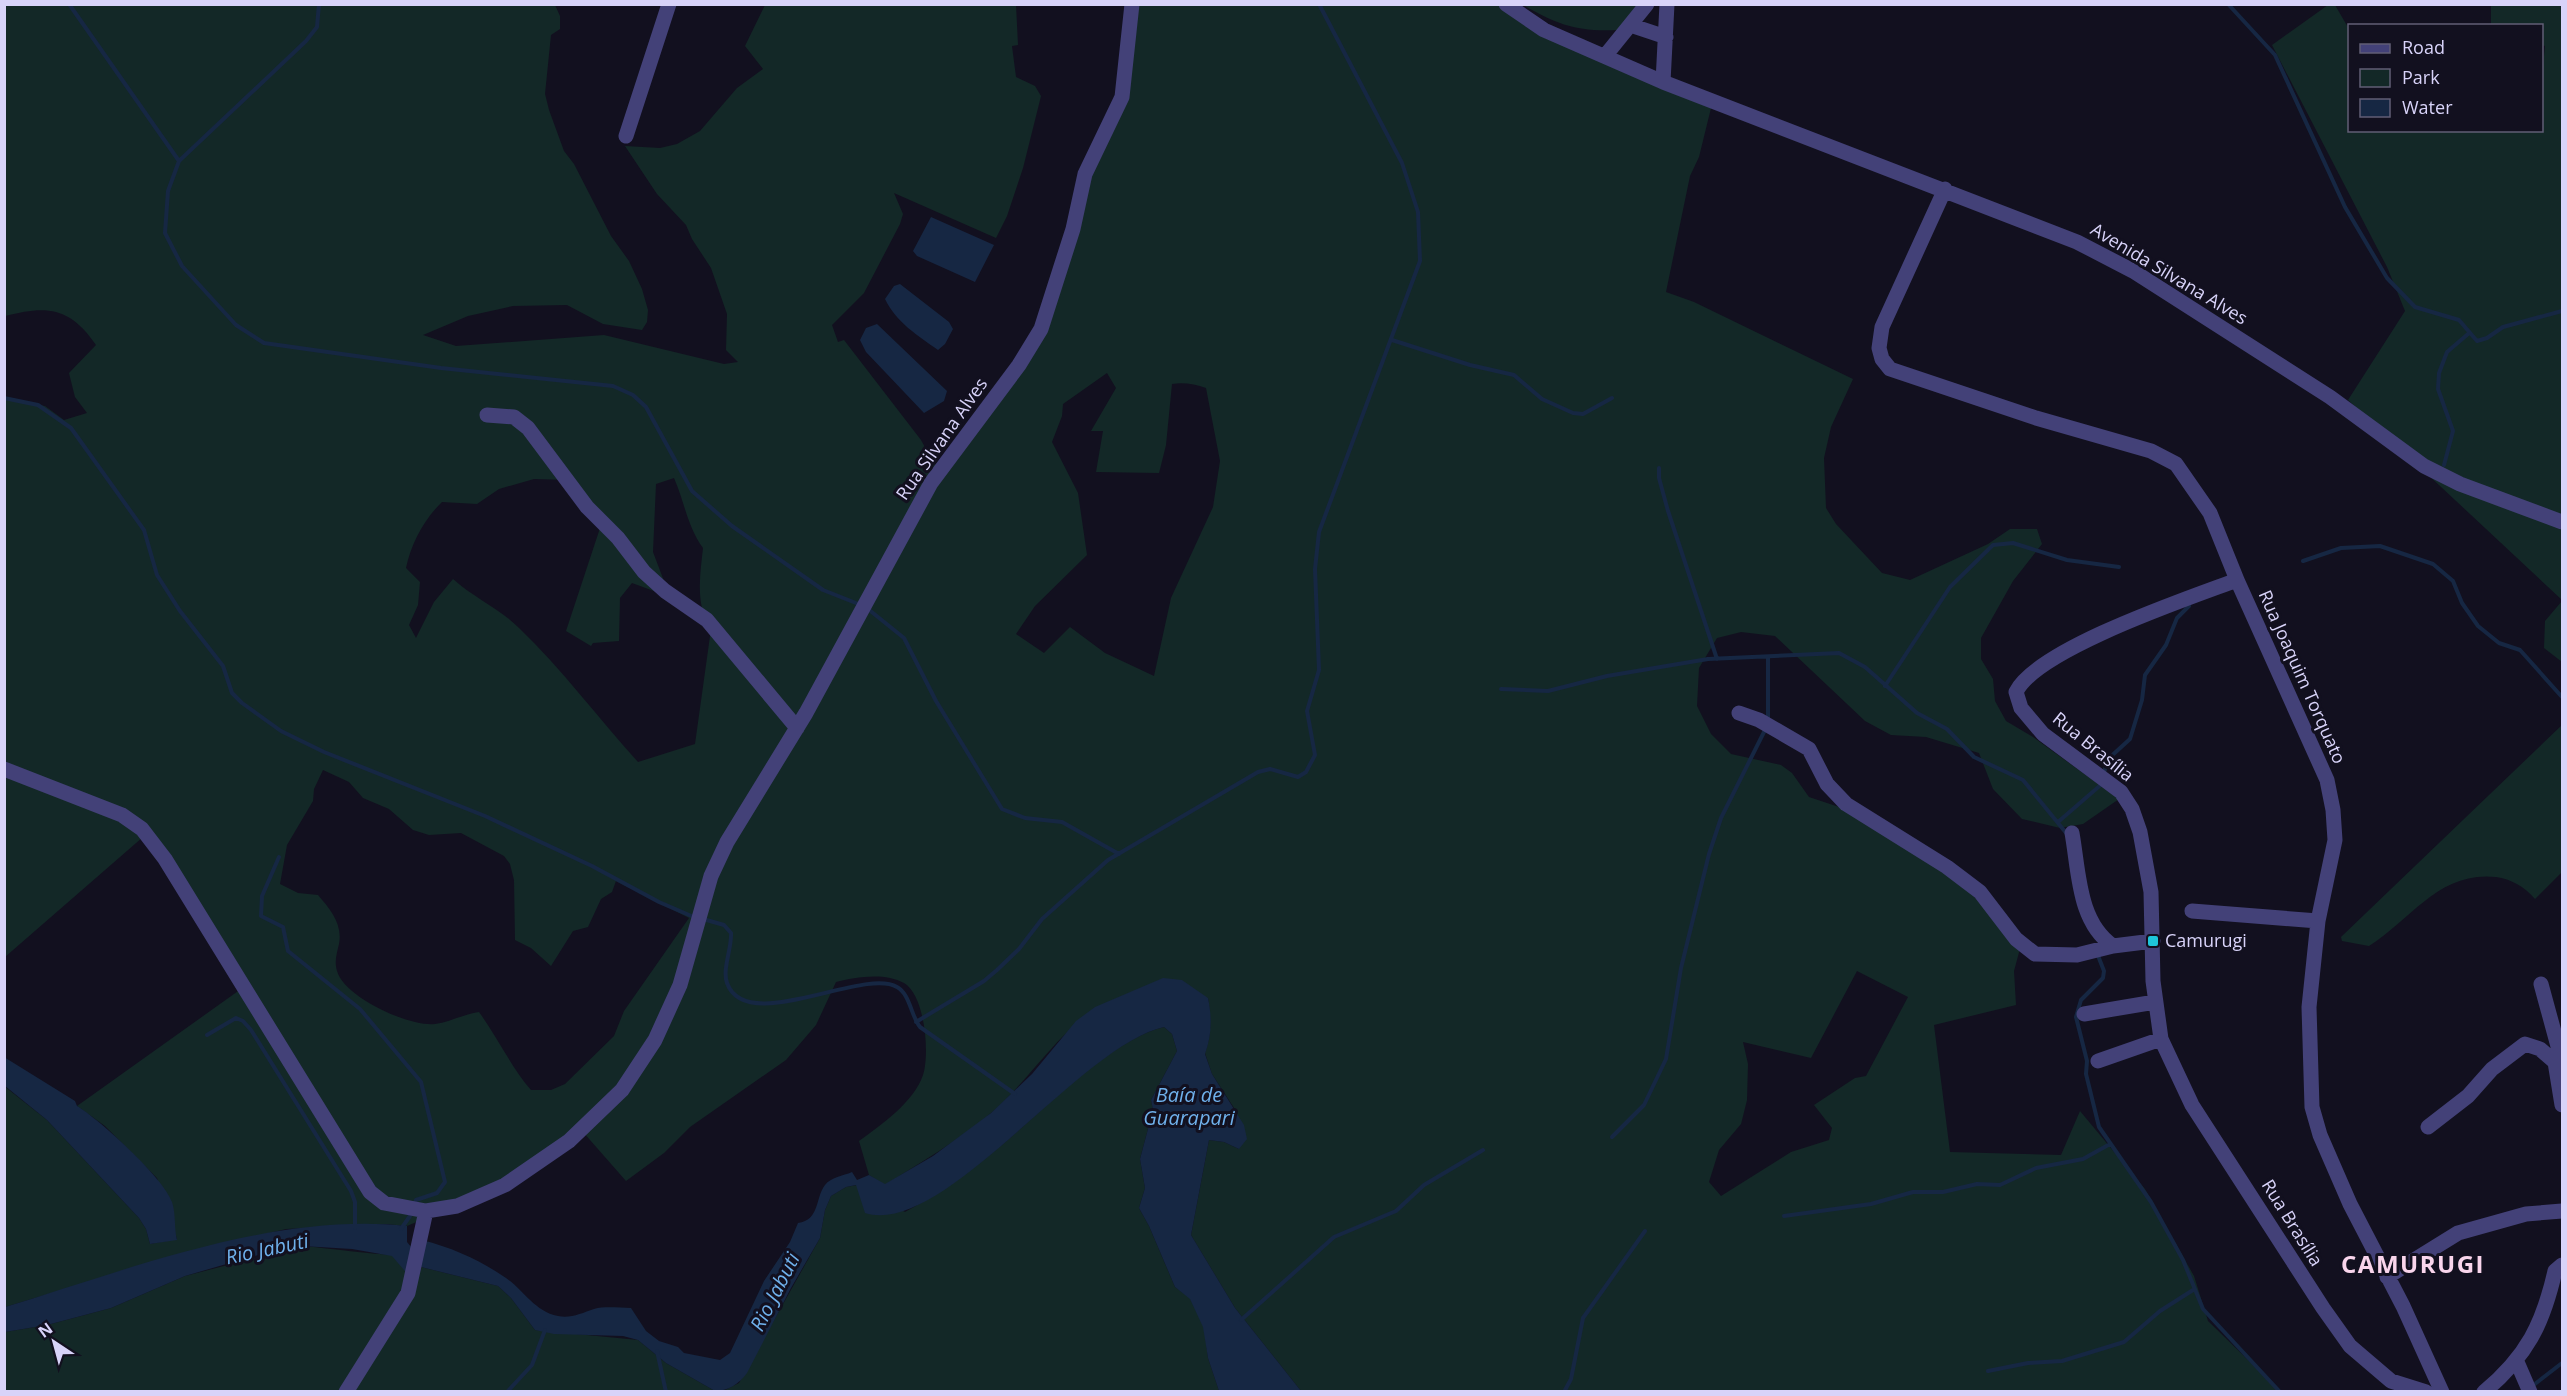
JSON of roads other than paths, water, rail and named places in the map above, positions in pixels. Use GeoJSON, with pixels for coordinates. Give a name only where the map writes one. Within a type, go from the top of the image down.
{"type":"FeatureCollection","features":[{"type":"Feature","properties":{"kind":"street"},"geometry":{"type":"LineString","coordinates":[[626,136],[669,4]]}},
{"type":"Feature","properties":{"kind":"street","name":"Rua Silvana Alves"},"geometry":{"type":"LineString","coordinates":[[4,769],[111,811],[129,820],[147,835],[165,858],[370,1192],[384,1203],[426,1211],[457,1206],[519,1177],[569,1141],[605,1109],[641,1063],[667,1018],[702,904],[727,842],[797,728],[931,483],[1019,365],[1041,329],[1073,229],[1085,174],[1122,97],[1132,4]]}},
{"type":"Feature","properties":{"kind":"street"},"geometry":{"type":"LineString","coordinates":[[1506,4],[1544,30],[1663,82],[1667,4]]}},
{"type":"Feature","properties":{"kind":"street"},"geometry":{"type":"LineString","coordinates":[[1605,56],[1647,4]]}},
{"type":"Feature","properties":{"kind":"street"},"geometry":{"type":"LineString","coordinates":[[1630,25],[1666,38]]}},
{"type":"Feature","properties":{"kind":"street","name":"Avenida Silvana Alves"},"geometry":{"type":"LineString","coordinates":[[1663,82],[1843,153],[1945,189],[2077,242],[2133,271],[2330,397],[2424,466],[2460,484],[2562,522]]}},
{"type":"Feature","properties":{"kind":"street","name":"Rua Joaquim Torquato"},"geometry":{"type":"LineString","coordinates":[[1945,189],[1882,327],[1879,348],[1882,360],[1890,369],[1944,389],[2151,451],[2176,464],[2210,513],[2237,580],[2327,780],[2333,810],[2335,840],[2318,921],[2309,1007],[2312,1107],[2320,1135],[2346,1194],[2442,1392]]}},
{"type":"Feature","properties":{"kind":"street"},"geometry":{"type":"LineString","coordinates":[[487,415],[514,417],[528,428],[576,493],[618,538],[644,572],[665,591],[707,620],[797,728]]}},
{"type":"Feature","properties":{"kind":"street","name":"Rua Brasília"},"geometry":{"type":"LineString","coordinates":[[2237,580],[2116,627],[2062,653],[2022,681],[2016,692],[2021,708],[2043,734],[2121,792],[2132,809],[2140,832],[2151,892],[2155,1002],[2161,1039],[2192,1105],[2350,1346],[2391,1381],[2427,1392]]}},
{"type":"Feature","properties":{"kind":"street"},"geometry":{"type":"LineString","coordinates":[[1739,714],[1768,725],[1809,749],[1827,784],[1846,804],[1947,867],[1980,892],[2016,939],[2035,954],[2077,955],[2113,946],[2153,940]]}},
{"type":"Feature","properties":{"kind":"street"},"geometry":{"type":"LineString","coordinates":[[2072,833],[2086,913],[2098,936],[2113,946]]}},
{"type":"Feature","properties":{"kind":"street"},"geometry":{"type":"LineString","coordinates":[[2192,911],[2318,921]]}},
{"type":"Feature","properties":{"kind":"street"},"geometry":{"type":"LineString","coordinates":[[2541,984],[2559,1050],[2555,1062],[2562,1105]]}},
{"type":"Feature","properties":{"kind":"street"},"geometry":{"type":"LineString","coordinates":[[2084,1014],[2155,1002]]}},
{"type":"Feature","properties":{"kind":"street"},"geometry":{"type":"LineString","coordinates":[[2098,1061],[2161,1039]]}},
{"type":"Feature","properties":{"kind":"street"},"geometry":{"type":"LineString","coordinates":[[2428,1127],[2468,1096],[2492,1069],[2525,1044],[2540,1049],[2555,1062]]}},
{"type":"Feature","properties":{"kind":"street"},"geometry":{"type":"LineString","coordinates":[[346,1392],[405,1300],[415,1267],[426,1211]]}},
{"type":"Feature","properties":{"kind":"street"},"geometry":{"type":"LineString","coordinates":[[2386,1277],[2458,1233],[2526,1214],[2562,1211]]}},
{"type":"Feature","properties":{"kind":"street"},"geometry":{"type":"LineString","coordinates":[[2484,1392],[2517,1362],[2536,1333],[2555,1271],[2562,1264]]}},
{"type":"Feature","properties":{"kind":"street"},"geometry":{"type":"LineString","coordinates":[[2517,1362],[2530,1392]]}},
{"type":"Feature","properties":{"kind":"water"},"geometry":{"type":"Polygon","coordinates":[[[931,217],[994,245],[975,282],[917,256],[913,251],[931,217]]]}},
{"type":"Feature","properties":{"kind":"water"},"geometry":{"type":"Polygon","coordinates":[[[900,284],[949,322],[953,329],[945,344],[938,350],[908,328],[895,315],[885,299],[894,286],[900,284]]]}},
{"type":"Feature","properties":{"kind":"water"},"geometry":{"type":"Polygon","coordinates":[[[877,324],[947,391],[944,401],[924,413],[866,352],[860,340],[866,328],[877,324]]]}},
{"type":"Feature","properties":{"kind":"water","name":"Baía de Guarapari"},"geometry":{"type":"Polygon","coordinates":[[[1163,978],[1182,980],[1208,998],[1211,1026],[1205,1054],[1212,1074],[1244,1125],[1247,1139],[1239,1149],[1224,1142],[1209,1140],[1191,1235],[1235,1308],[1301,1391],[1219,1391],[1208,1358],[1203,1327],[1190,1299],[1175,1287],[1139,1208],[1145,1188],[1140,1159],[1153,1110],[1151,1100],[1177,1051],[1172,1034],[1164,1027],[1130,1041],[1092,1068],[971,1170],[933,1197],[897,1213],[865,1213],[856,1185],[846,1187],[831,1196],[825,1210],[820,1238],[747,1373],[737,1384],[724,1390],[715,1391],[666,1363],[638,1340],[623,1336],[554,1334],[535,1330],[511,1298],[498,1286],[421,1267],[410,1277],[392,1256],[352,1249],[302,1246],[254,1256],[185,1276],[111,1308],[47,1325],[5,1332],[5,1307],[102,1276],[254,1235],[305,1227],[356,1224],[407,1226],[407,1242],[417,1254],[422,1240],[466,1255],[506,1278],[542,1310],[558,1316],[572,1316],[603,1308],[631,1308],[646,1331],[659,1341],[678,1347],[684,1353],[720,1360],[730,1353],[764,1281],[790,1242],[798,1223],[810,1218],[814,1213],[822,1190],[828,1182],[852,1172],[857,1180],[869,1175],[885,1184],[933,1156],[991,1113],[1032,1074],[1076,1021],[1095,1007],[1163,978]]]}},
{"type":"Feature","properties":{"kind":"water"},"geometry":{"type":"Polygon","coordinates":[[[4,1057],[75,1101],[77,1106],[115,1136],[144,1165],[167,1192],[172,1202],[177,1240],[150,1244],[146,1229],[139,1218],[47,1120],[5,1086],[4,1057]]]}},
{"type":"Feature","properties":{"kind":"waterway"},"geometry":{"type":"LineString","coordinates":[[69,4],[179,161]]}},
{"type":"Feature","properties":{"kind":"waterway"},"geometry":{"type":"LineString","coordinates":[[319,4],[317,27],[306,41],[179,161],[168,191],[165,233],[182,266],[236,325],[264,343],[441,368],[613,386],[633,395],[646,407],[692,491],[732,526],[823,590],[861,605]]}},
{"type":"Feature","properties":{"kind":"waterway"},"geometry":{"type":"LineString","coordinates":[[916,1022],[984,981],[1019,949],[1042,919],[1108,860],[1258,772],[1270,769],[1298,777],[1306,772],[1315,755],[1307,711],[1319,670],[1315,569],[1319,532],[1420,261],[1418,212],[1402,163],[1319,4]]}},
{"type":"Feature","properties":{"kind":"waterway"},"geometry":{"type":"LineString","coordinates":[[2149,4],[2188,4]]}},
{"type":"Feature","properties":{"kind":"waterway"},"geometry":{"type":"LineString","coordinates":[[2228,4],[2275,55],[2345,207],[2387,278],[2415,307],[2459,320],[2477,341],[2487,338],[2503,327],[2562,311]]}},
{"type":"Feature","properties":{"kind":"waterway"},"geometry":{"type":"LineString","coordinates":[[2444,465],[2453,431],[2438,389],[2439,373],[2447,352],[2468,334]]}},
{"type":"Feature","properties":{"kind":"waterway"},"geometry":{"type":"LineString","coordinates":[[1392,340],[1470,365],[1514,375],[1542,399],[1573,413],[1583,414],[1612,398]]}},
{"type":"Feature","properties":{"kind":"waterway"},"geometry":{"type":"LineString","coordinates":[[4,398],[38,405],[71,428],[144,530],[157,575],[180,611],[223,666],[232,693],[242,703],[281,731],[324,752],[485,816],[696,918]]}},
{"type":"Feature","properties":{"kind":"waterway"},"geometry":{"type":"LineString","coordinates":[[1659,468],[1659,478],[1668,511],[1717,659]]}},
{"type":"Feature","properties":{"kind":"waterway"},"geometry":{"type":"LineString","coordinates":[[1885,686],[1950,587],[1993,545],[2013,543],[2067,560],[2119,567]]}},
{"type":"Feature","properties":{"kind":"waterway"},"geometry":{"type":"LineString","coordinates":[[2303,561],[2341,548],[2380,546],[2433,564],[2453,581],[2462,603],[2478,626],[2499,643],[2520,650],[2562,697]]}},
{"type":"Feature","properties":{"kind":"waterway"},"geometry":{"type":"LineString","coordinates":[[2104,773],[2107,760],[2130,739],[2142,700],[2145,675],[2166,645],[2177,618],[2189,606]]}},
{"type":"Feature","properties":{"kind":"waterway"},"geometry":{"type":"LineString","coordinates":[[868,609],[904,638],[936,701],[1002,809],[1025,818],[1062,822],[1119,854]]}},
{"type":"Feature","properties":{"kind":"waterway"},"geometry":{"type":"LineString","coordinates":[[1501,689],[1548,691],[1607,676],[1708,659],[1839,653],[1865,667],[1917,713],[1947,729],[1974,757],[2023,780],[2067,834]]}},
{"type":"Feature","properties":{"kind":"waterway"},"geometry":{"type":"LineString","coordinates":[[1768,657],[1768,719]]}},
{"type":"Feature","properties":{"kind":"waterway"},"geometry":{"type":"LineString","coordinates":[[1612,1137],[1644,1105],[1666,1059],[1681,968],[1709,854],[1721,818],[1765,730]]}},
{"type":"Feature","properties":{"kind":"waterway"},"geometry":{"type":"LineString","coordinates":[[2058,822],[2103,783]]}},
{"type":"Feature","properties":{"kind":"waterway"},"geometry":{"type":"LineString","coordinates":[[279,857],[262,896],[261,916],[283,927],[288,951],[360,1009],[421,1082],[445,1182],[437,1193],[416,1200],[414,1206]]}},
{"type":"Feature","properties":{"kind":"waterway"},"geometry":{"type":"LineString","coordinates":[[703,919],[724,925],[731,933],[726,977],[727,983],[738,998],[757,1003],[780,1002],[859,985],[881,983],[897,987],[908,1000],[920,1027],[1015,1094]]}},
{"type":"Feature","properties":{"kind":"waterway"},"geometry":{"type":"LineString","coordinates":[[2097,953],[2104,971],[2103,978],[2081,1000],[2076,1017],[2087,1061],[2086,1074],[2099,1127],[2151,1202],[2183,1260],[2203,1309],[2280,1392]]}},
{"type":"Feature","properties":{"kind":"waterway"},"geometry":{"type":"LineString","coordinates":[[207,1035],[236,1018],[243,1021],[251,1030],[351,1191],[355,1202],[355,1228]]}},
{"type":"Feature","properties":{"kind":"waterway"},"geometry":{"type":"LineString","coordinates":[[1784,1216],[1871,1204],[1913,1192],[1943,1192],[1977,1184],[2000,1185],[2036,1168],[2083,1159],[2110,1144]]}},
{"type":"Feature","properties":{"kind":"waterway"},"geometry":{"type":"LineString","coordinates":[[1241,1320],[1334,1237],[1396,1211],[1424,1185],[1483,1150]]}},
{"type":"Feature","properties":{"kind":"waterway"},"geometry":{"type":"LineString","coordinates":[[401,1229],[412,1213]]}},
{"type":"Feature","properties":{"kind":"waterway"},"geometry":{"type":"LineString","coordinates":[[1564,1392],[1571,1379],[1583,1318],[1645,1231]]}},
{"type":"Feature","properties":{"kind":"waterway"},"geometry":{"type":"LineString","coordinates":[[1988,1371],[2028,1363],[2062,1361],[2124,1342],[2160,1311],[2193,1290]]}},
{"type":"Feature","properties":{"kind":"waterway"},"geometry":{"type":"LineString","coordinates":[[507,1392],[532,1365],[545,1330]]}},
{"type":"Feature","properties":{"kind":"waterway"},"geometry":{"type":"LineString","coordinates":[[657,1351],[666,1392]]}},
{"type":"Feature","properties":{"kind":"waterway"},"geometry":{"type":"LineString","coordinates":[[2531,1387],[2562,1363]]}},
{"type":"Feature","properties":{"kind":"place","name":"Camurugi"},"geometry":{"type":"Point","coordinates":[2153,941]}},
{"type":"Feature","properties":{"kind":"district","name":"CAMURUGI"},"geometry":{"type":"Point","coordinates":[2413,1265]}},
{"type":"Feature","properties":{"kind":"water label","name":"Rio Jabuti"},"geometry":{"type":"Point","coordinates":[267,1249]}},
{"type":"Feature","properties":{"kind":"water label","name":"Rio Jabuti"},"geometry":{"type":"Point","coordinates":[775,1292]}}]}
